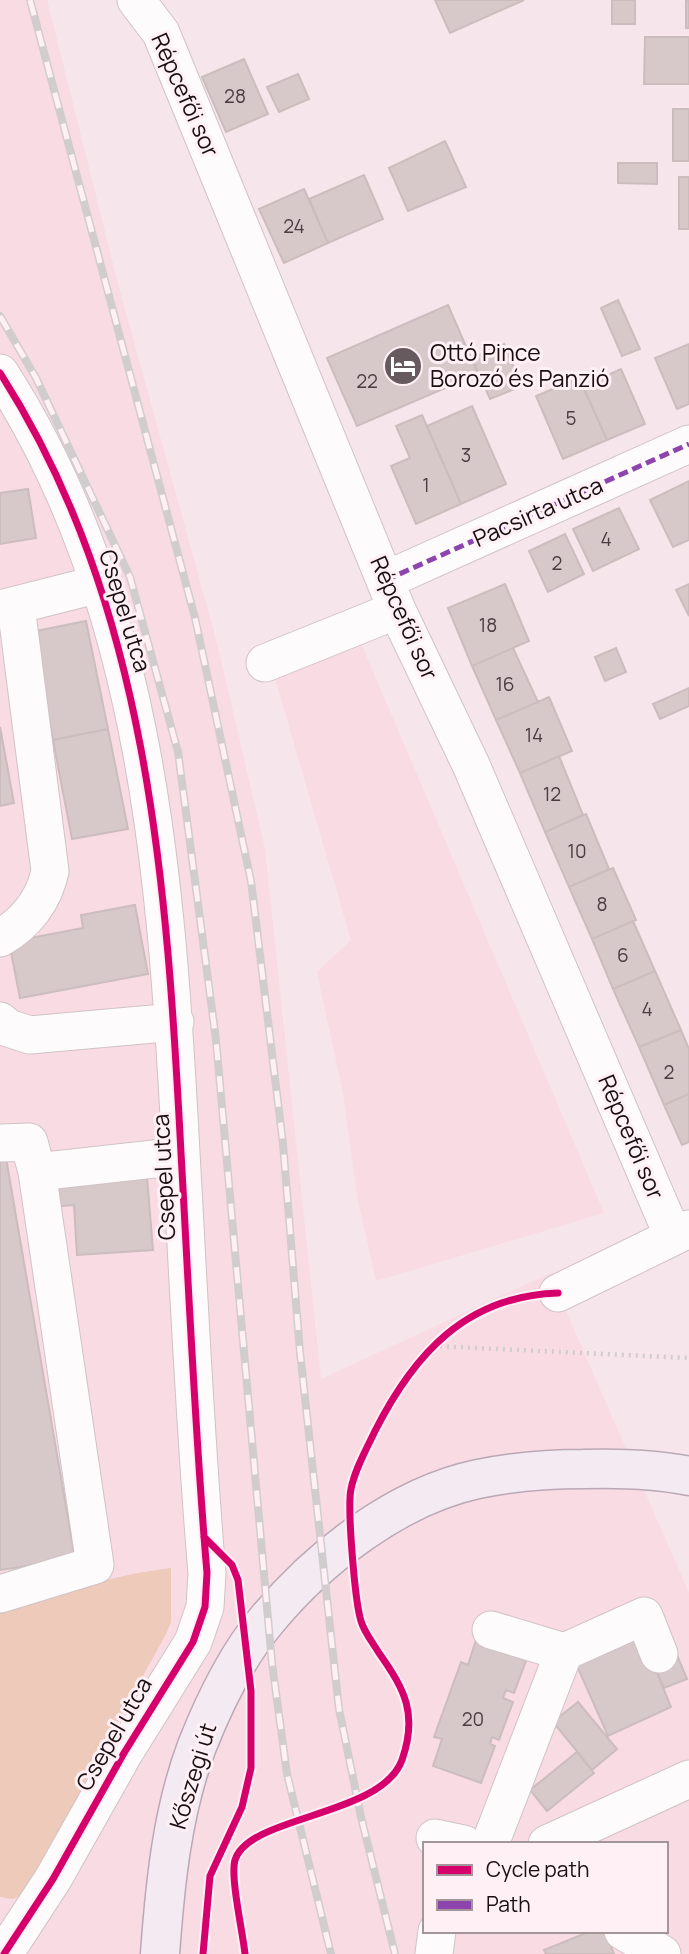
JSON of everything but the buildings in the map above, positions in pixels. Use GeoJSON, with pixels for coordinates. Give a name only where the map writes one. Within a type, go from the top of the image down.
{"type":"FeatureCollection","features":[{"type":"Feature","properties":{"kind":"main road","name":"Kőszegi út"},"geometry":{"type":"LineString","coordinates":[[160,1954],[169,1860],[197,1747],[237,1664],[266,1621],[305,1581],[346,1545],[387,1516],[430,1495],[477,1479],[551,1469],[606,1468],[689,1476]]}},
{"type":"Feature","properties":{"kind":"street","name":"Répcefői sor"},"geometry":{"type":"LineString","coordinates":[[136,0],[161,33],[392,595],[681,1232]]}},
{"type":"Feature","properties":{"kind":"street","name":"Csepel utca"},"geometry":{"type":"LineString","coordinates":[[0,373],[48,462],[99,584],[118,641],[153,818],[164,892],[174,1022],[207,1573],[205,1607],[193,1642],[124,1753],[53,1879],[5,1954]]}},
{"type":"Feature","properties":{"kind":"street","name":"Pacsirta utca"},"geometry":{"type":"LineString","coordinates":[[265,663],[392,595],[689,444]]}},
{"type":"Feature","properties":{"kind":"street"},"geometry":{"type":"LineString","coordinates":[[0,938],[20,923],[42,898],[50,871],[8,607],[99,584]]}},
{"type":"Feature","properties":{"kind":"street"},"geometry":{"type":"LineString","coordinates":[[0,1021],[8,1028],[30,1035],[174,1022]]}},
{"type":"Feature","properties":{"kind":"street"},"geometry":{"type":"LineString","coordinates":[[0,1143],[29,1142],[37,1172],[95,1565],[0,1594]]}},
{"type":"Feature","properties":{"kind":"street"},"geometry":{"type":"LineString","coordinates":[[37,1172],[181,1156]]}},
{"type":"Feature","properties":{"kind":"street"},"geometry":{"type":"LineString","coordinates":[[558,1293],[681,1232]]}},
{"type":"Feature","properties":{"kind":"street"},"geometry":{"type":"LineString","coordinates":[[491,1630],[564,1652],[644,1615],[659,1654]]}},
{"type":"Feature","properties":{"kind":"street"},"geometry":{"type":"LineString","coordinates":[[491,1842],[564,1652]]}},
{"type":"Feature","properties":{"kind":"street"},"geometry":{"type":"LineString","coordinates":[[552,1842],[689,1779]]}},
{"type":"Feature","properties":{"kind":"street"},"geometry":{"type":"LineString","coordinates":[[434,1954],[437,1933]]}},
{"type":"Feature","properties":{"kind":"street"},"geometry":{"type":"LineString","coordinates":[[627,1933],[662,1954]]}},
{"type":"Feature","properties":{"kind":"path"},"geometry":{"type":"LineString","coordinates":[[426,1354],[442,1336]]}},
{"type":"Feature","properties":{"kind":"path"},"geometry":{"type":"LineString","coordinates":[[433,1346],[689,1358]]}},
{"type":"Feature","properties":{"kind":"shaded area"},"geometry":{"type":"Polygon","coordinates":[[[0,0],[47,0],[118,284],[217,643],[265,849],[321,1379],[553,1272],[558,1293],[689,1593],[689,1954],[0,1954],[0,0]]]}},
{"type":"Feature","properties":{"kind":"shaded area"},"geometry":{"type":"Polygon","coordinates":[[[360,641],[604,1213],[376,1281],[357,1196],[343,1093],[317,972],[351,940],[273,671],[360,641]]]}},
{"type":"Feature","properties":{"kind":"shaded area"},"geometry":{"type":"Polygon","coordinates":[[[171,1568],[171,1622],[82,1787],[50,1860],[25,1894],[12,1899],[0,1897],[0,1613],[106,1580],[171,1568]]]}},
{"type":"Feature","properties":{"kind":"railway"},"geometry":{"type":"LineString","coordinates":[[30,0],[195,618],[251,881],[283,1144],[300,1352],[339,1709],[361,1817],[395,1954]]}},
{"type":"Feature","properties":{"kind":"railway"},"geometry":{"type":"LineString","coordinates":[[0,316],[36,378],[130,577],[178,752],[216,1040],[272,1663],[287,1774],[331,1954]]}},
{"type":"Feature","properties":{"kind":"marked path"},"geometry":{"type":"LineString","coordinates":[[386,580],[689,444]]}},
{"type":"Feature","properties":{"kind":"cycle path"},"geometry":{"type":"LineString","coordinates":[[0,373],[50,462],[89,555],[119,651],[141,750],[157,850],[168,951],[207,1573],[205,1607],[193,1642],[124,1753],[53,1879],[4,1954]]}},
{"type":"Feature","properties":{"kind":"cycle path"},"geometry":{"type":"LineString","coordinates":[[245,1954],[234,1868],[235,1860],[245,1845],[264,1833],[344,1805],[369,1793],[389,1779],[402,1760],[407,1744],[409,1716],[402,1691],[364,1629],[356,1595],[350,1499],[353,1482],[365,1452],[390,1403],[407,1377],[447,1334],[496,1305],[525,1297],[558,1293]]}},
{"type":"Feature","properties":{"kind":"cycle path"},"geometry":{"type":"LineString","coordinates":[[203,1954],[210,1876],[242,1807],[251,1768],[251,1691],[238,1580],[232,1565],[204,1537]]}},
{"type":"Feature","properties":{"kind":"place","name":"Ottó Pince Borozó és Panzió"},"geometry":{"type":"Point","coordinates":[403,366]}}]}
